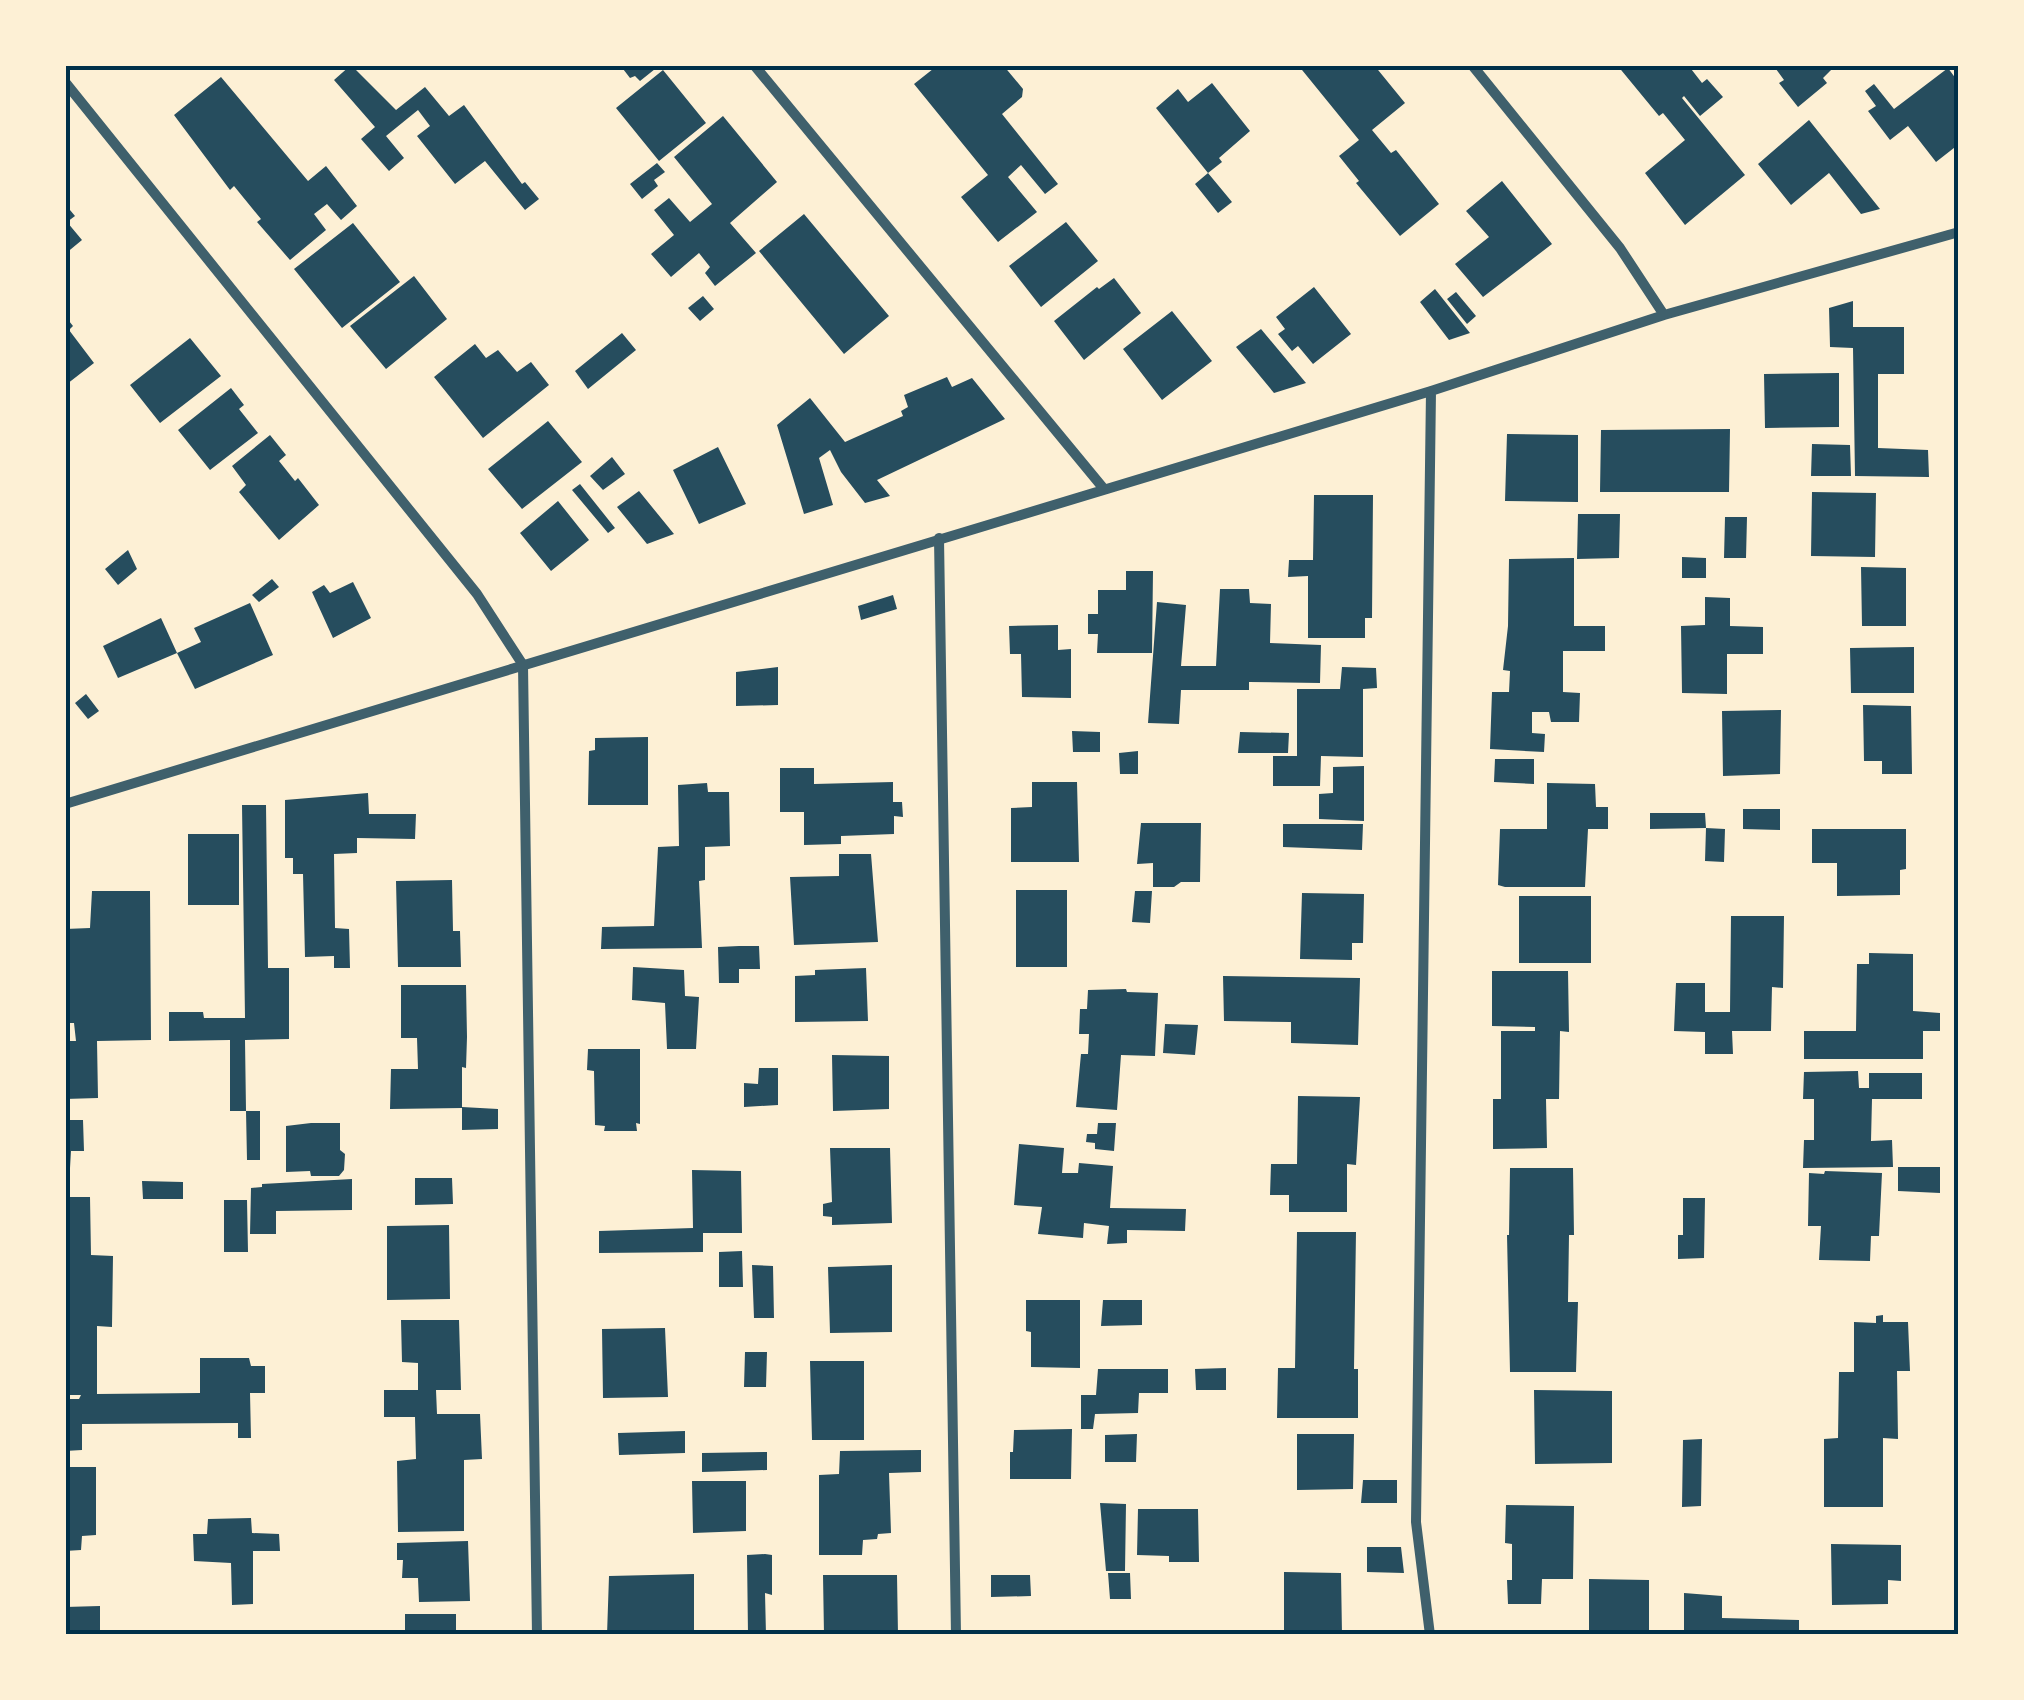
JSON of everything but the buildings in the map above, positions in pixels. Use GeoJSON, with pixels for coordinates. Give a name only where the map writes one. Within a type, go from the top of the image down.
{"type":"FeatureCollection","features":[{"type":"Feature","properties":{"kind":"street"},"geometry":{"type":"LineString","coordinates":[[754,65],[1104,490]]}},
{"type":"Feature","properties":{"kind":"street"},"geometry":{"type":"LineString","coordinates":[[1472,65],[1620,248],[1664,315]]}},
{"type":"Feature","properties":{"kind":"street"},"geometry":{"type":"LineString","coordinates":[[65,82],[477,594],[523,665],[537,1635]]}},
{"type":"Feature","properties":{"kind":"street"},"geometry":{"type":"LineString","coordinates":[[65,804],[1431,391],[1664,315],[1959,232]]}},
{"type":"Feature","properties":{"kind":"street"},"geometry":{"type":"LineString","coordinates":[[1430,1635],[1416,1522],[1431,391]]}},
{"type":"Feature","properties":{"kind":"street"},"geometry":{"type":"LineString","coordinates":[[938,538],[956,1635]]}}]}
